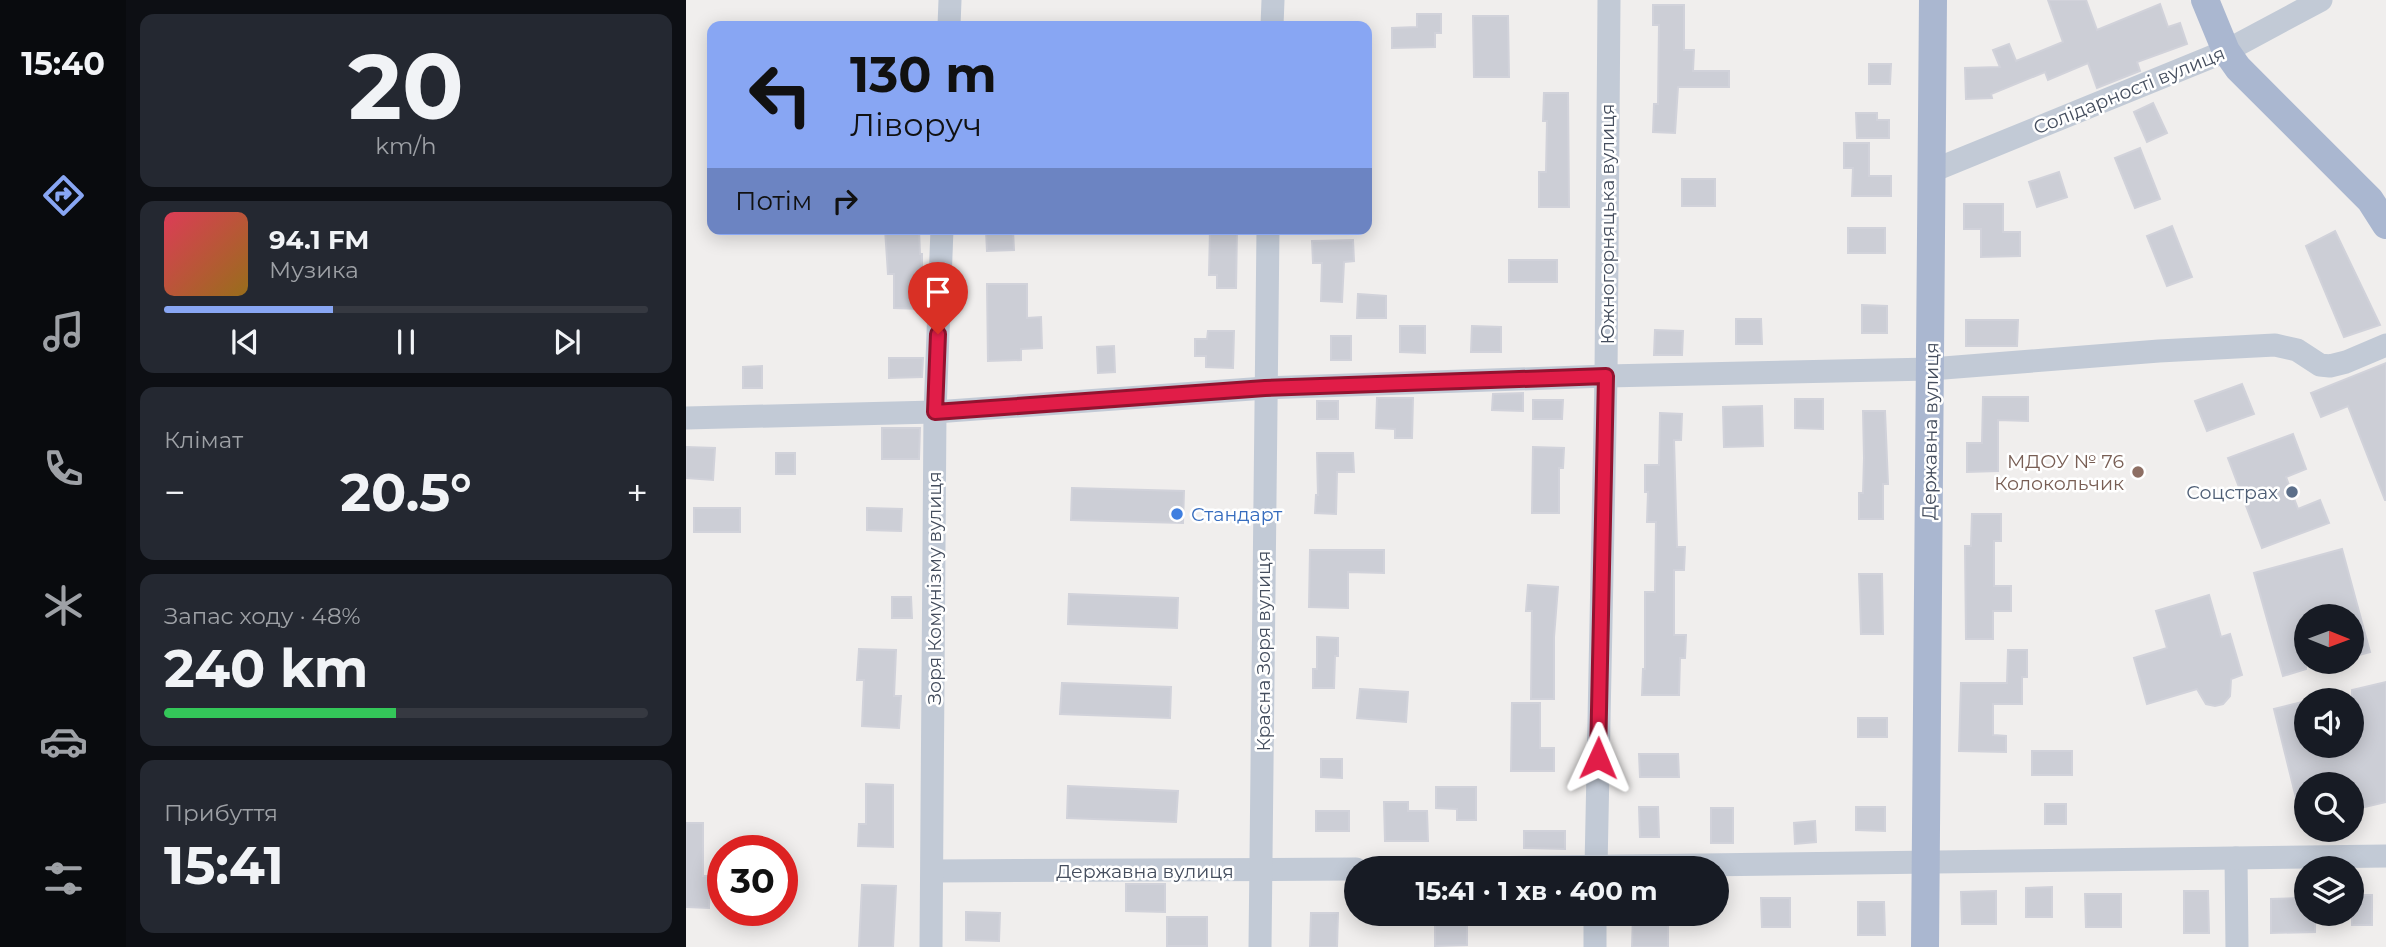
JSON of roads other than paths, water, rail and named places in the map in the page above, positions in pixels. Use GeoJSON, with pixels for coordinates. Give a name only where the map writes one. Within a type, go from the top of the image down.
{"type":"FeatureCollection","features":[{"type":"Feature","properties":{"kind":"main road","name":"Державна вулиця"},"geometry":{"type":"LineString","coordinates":[[1925,947],[1933,0]]}},
{"type":"Feature","properties":{"kind":"main road"},"geometry":{"type":"LineString","coordinates":[[2205,0],[2226,51],[2238,68],[2371,200],[2386,225]]}},
{"type":"Feature","properties":{"kind":"street"},"geometry":{"type":"LineString","coordinates":[[949,21],[950,0]]}},
{"type":"Feature","properties":{"kind":"street"},"geometry":{"type":"LineString","coordinates":[[1272,21],[1273,0]]}},
{"type":"Feature","properties":{"kind":"street","name":"Южногорняцька вулиця"},"geometry":{"type":"LineString","coordinates":[[1596,856],[1606,376],[1609,0]]}},
{"type":"Feature","properties":{"kind":"street","name":"Солідарності вулиця"},"geometry":{"type":"LineString","coordinates":[[1932,171],[2226,51],[2321,0]]}},
{"type":"Feature","properties":{"kind":"street","name":"Зоря Комунізму вулиця"},"geometry":{"type":"LineString","coordinates":[[931,947],[935,412],[942,235]]}},
{"type":"Feature","properties":{"kind":"street","name":"Красна Зоря вулиця"},"geometry":{"type":"LineString","coordinates":[[1260,947],[1268,235]]}},
{"type":"Feature","properties":{"kind":"street"},"geometry":{"type":"LineString","coordinates":[[686,418],[935,412],[1265,388],[1606,376],[1931,369],[2275,345],[2297,350],[2320,365],[2330,366],[2386,345]]}},
{"type":"Feature","properties":{"kind":"street"},"geometry":{"type":"LineString","coordinates":[[1729,865],[2386,856]]}},
{"type":"Feature","properties":{"kind":"street"},"geometry":{"type":"LineString","coordinates":[[2236,858],[2237,947]]}},
{"type":"Feature","properties":{"kind":"street","name":"Державна вулиця"},"geometry":{"type":"LineString","coordinates":[[933,871],[1344,869]]}},
{"type":"Feature","properties":{"kind":"street"},"geometry":{"type":"LineString","coordinates":[[1595,926],[1595,947]]}},
{"type":"Feature","properties":{"kind":"place","name":"МДОУ № 76 Колокольчик"},"geometry":{"type":"Point","coordinates":[2138,472]}},
{"type":"Feature","properties":{"kind":"place","name":"Соцстрах"},"geometry":{"type":"Point","coordinates":[2292,492]}},
{"type":"Feature","properties":{"kind":"place","name":"Стандарт"},"geometry":{"type":"Point","coordinates":[1177,514]}}]}
